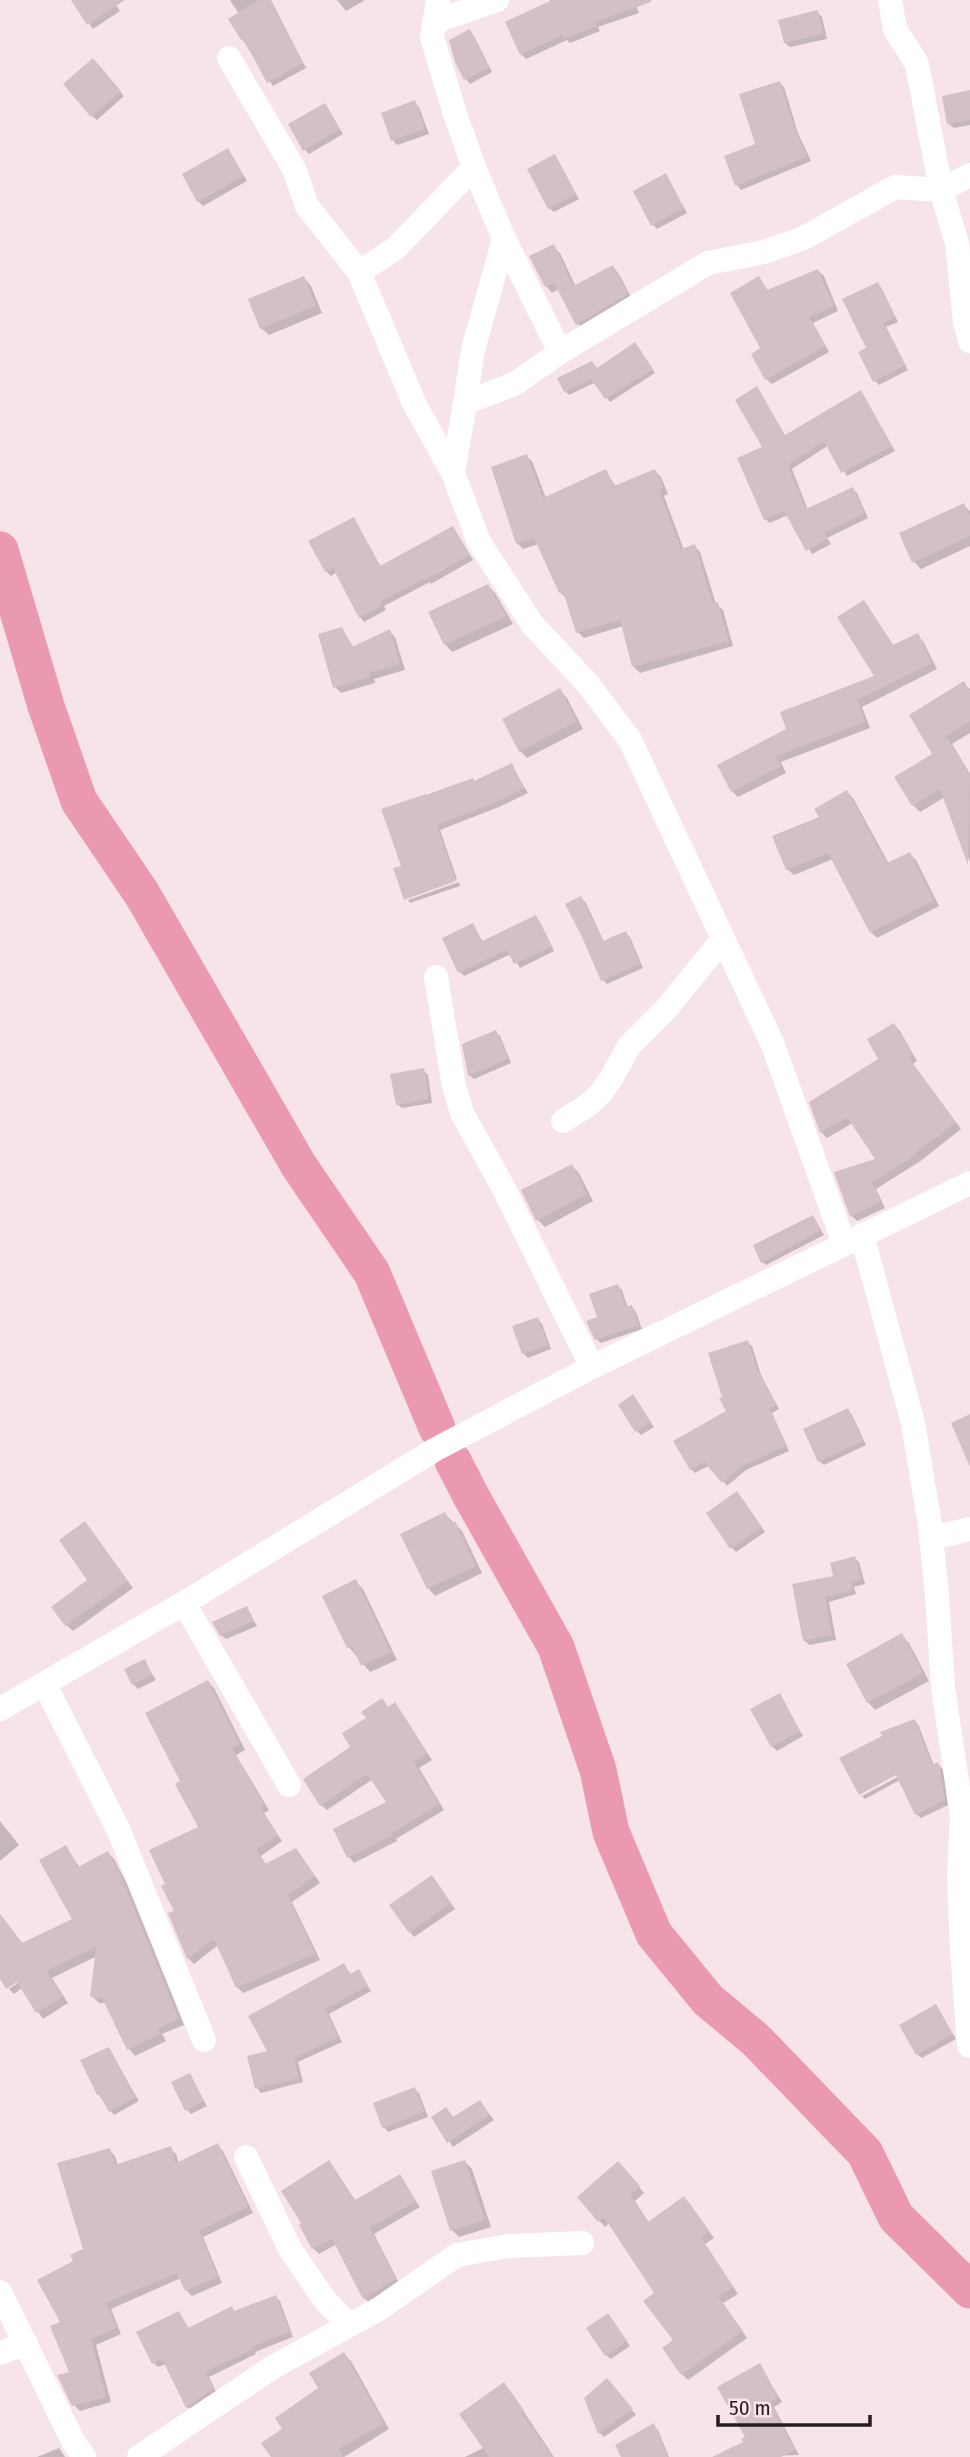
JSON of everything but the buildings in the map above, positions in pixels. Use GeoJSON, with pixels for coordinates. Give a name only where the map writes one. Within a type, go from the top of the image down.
{"type":"FeatureCollection","features":[{"type":"Feature","properties":{"kind":"street"},"geometry":{"type":"LineString","coordinates":[[497,0],[436,11],[432,37],[474,167],[504,239],[560,352]]}},
{"type":"Feature","properties":{"kind":"street"},"geometry":{"type":"LineString","coordinates":[[890,0],[895,29],[917,64],[941,190],[957,243],[965,322],[970,341]]}},
{"type":"Feature","properties":{"kind":"street"},"geometry":{"type":"LineString","coordinates":[[229,58],[295,169],[307,206],[359,272],[415,405],[453,473],[479,542],[533,624],[588,684],[630,740],[773,1045],[853,1240],[913,1423],[931,1538],[943,1686],[962,1816],[959,1888],[969,2046]]}},
{"type":"Feature","properties":{"kind":"street"},"geometry":{"type":"LineString","coordinates":[[359,272],[395,249],[474,167]]}},
{"type":"Feature","properties":{"kind":"street"},"geometry":{"type":"LineString","coordinates":[[465,403],[516,383],[560,352],[708,263],[764,252],[804,238],[895,187],[941,190],[970,175]]}},
{"type":"Feature","properties":{"kind":"street"},"geometry":{"type":"LineString","coordinates":[[453,473],[473,350],[504,239]]}},
{"type":"Feature","properties":{"kind":"street"},"geometry":{"type":"LineString","coordinates":[[563,1121],[600,1094],[629,1046],[666,1009],[723,939]]}},
{"type":"Feature","properties":{"kind":"street"},"geometry":{"type":"LineString","coordinates":[[436,976],[454,1086],[462,1113],[502,1185],[592,1367]]}},
{"type":"Feature","properties":{"kind":"street"},"geometry":{"type":"LineString","coordinates":[[0,1709],[184,1603],[436,1449],[592,1367],[970,1183]]}},
{"type":"Feature","properties":{"kind":"street"},"geometry":{"type":"LineString","coordinates":[[931,1538],[970,1529]]}},
{"type":"Feature","properties":{"kind":"street"},"geometry":{"type":"LineString","coordinates":[[184,1603],[289,1785]]}},
{"type":"Feature","properties":{"kind":"street"},"geometry":{"type":"LineString","coordinates":[[45,1685],[118,1829],[204,2040]]}},
{"type":"Feature","properties":{"kind":"street"},"geometry":{"type":"LineString","coordinates":[[246,2157],[296,2258],[324,2299],[349,2325]]}},
{"type":"Feature","properties":{"kind":"street"},"geometry":{"type":"LineString","coordinates":[[152,2454],[273,2367],[389,2302],[457,2255],[508,2246],[582,2243]]}},
{"type":"Feature","properties":{"kind":"street"},"geometry":{"type":"LineString","coordinates":[[0,2291],[73,2441],[84,2457]]}},
{"type":"Feature","properties":{"kind":"street"},"geometry":{"type":"LineString","coordinates":[[0,2353],[26,2343]]}},
{"type":"Feature","properties":{"kind":"waterway"},"geometry":{"type":"LineString","coordinates":[[0,550],[46,706],[79,801],[142,894],[299,1166],[372,1273],[437,1428]]}},
{"type":"Feature","properties":{"kind":"waterway"},"geometry":{"type":"LineString","coordinates":[[453,1461],[556,1647],[598,1770],[611,1832],[654,1934],[708,2000],[756,2040],[865,2153],[896,2217],[970,2290]]}}]}
